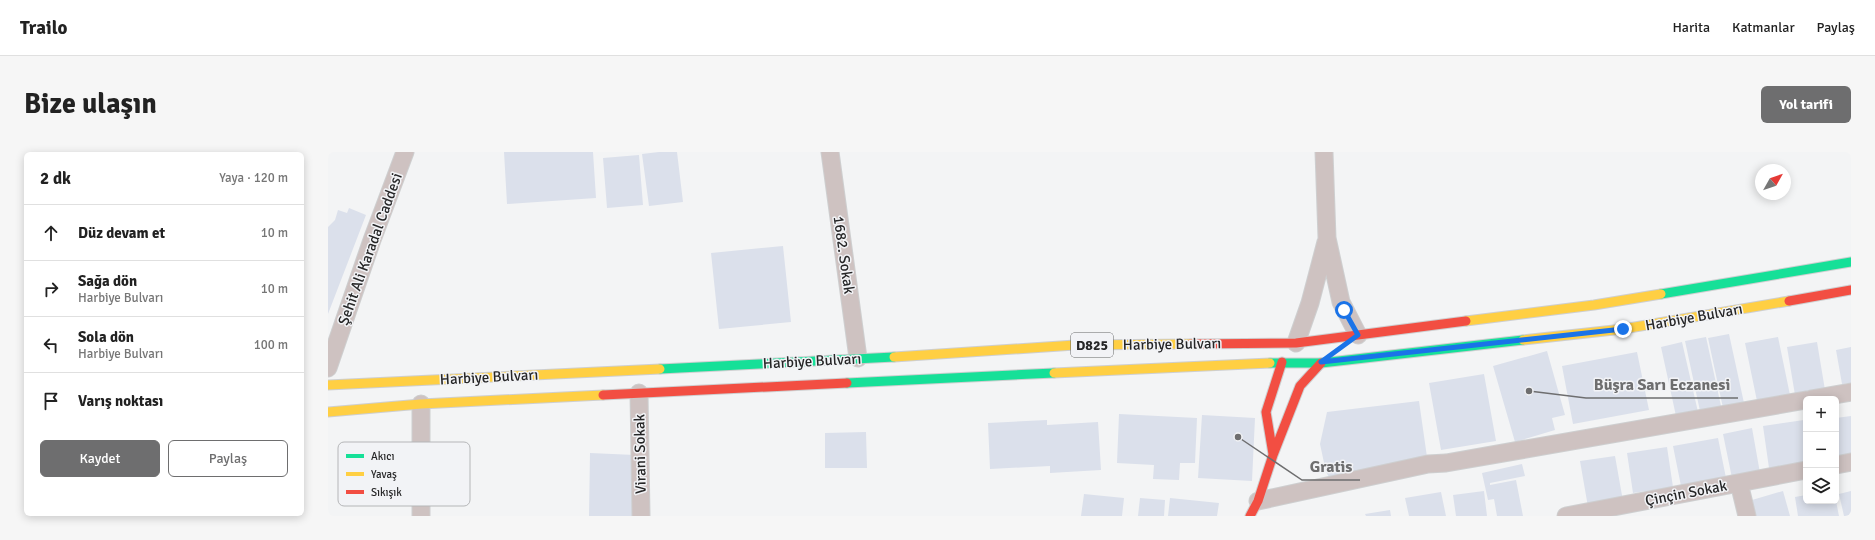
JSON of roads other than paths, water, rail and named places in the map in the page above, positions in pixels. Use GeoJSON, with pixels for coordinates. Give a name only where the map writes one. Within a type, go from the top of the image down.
{"type":"FeatureCollection","features":[{"type":"Feature","properties":{"kind":"main road","name":"Harbiye Bulvarı"},"geometry":{"type":"LineString","coordinates":[[328,385],[858,358],[1075,345],[1296,343],[1594,305],[1851,262]]}},
{"type":"Feature","properties":{"kind":"main road","name":"Harbiye Bulvarı"},"geometry":{"type":"LineString","coordinates":[[328,412],[421,404],[639,393],[1282,362],[1321,362],[1623,329],[1851,290]]}},
{"type":"Feature","properties":{"kind":"main road","name":"Harbiye Bulvarı"},"geometry":{"type":"LineString","coordinates":[[1321,362],[1358,335]]}},
{"type":"Feature","properties":{"kind":"main road"},"geometry":{"type":"LineString","coordinates":[[1250,516],[1258,501],[1273,455],[1300,386],[1321,362],[1296,343],[1282,362],[1266,412],[1273,455]]}},
{"type":"Feature","properties":{"kind":"street","name":"Şehit Ali Karadal Caddesi"},"geometry":{"type":"LineString","coordinates":[[328,368],[372,240],[405,152]]}},
{"type":"Feature","properties":{"kind":"street","name":"1682. Sokak"},"geometry":{"type":"LineString","coordinates":[[830,152],[858,358]]}},
{"type":"Feature","properties":{"kind":"street"},"geometry":{"type":"LineString","coordinates":[[1324,152],[1327,238],[1340,302],[1358,335]]}},
{"type":"Feature","properties":{"kind":"street"},"geometry":{"type":"LineString","coordinates":[[1296,343],[1310,303],[1327,238]]}},
{"type":"Feature","properties":{"kind":"street"},"geometry":{"type":"LineString","coordinates":[[1828,396],[1851,392]]}},
{"type":"Feature","properties":{"kind":"street","name":"Virani Sokak"},"geometry":{"type":"LineString","coordinates":[[639,393],[641,516]]}},
{"type":"Feature","properties":{"kind":"street"},"geometry":{"type":"LineString","coordinates":[[1258,501],[1428,464],[1803,401]]}},
{"type":"Feature","properties":{"kind":"street"},"geometry":{"type":"LineString","coordinates":[[421,404],[421,442]]}},
{"type":"Feature","properties":{"kind":"street"},"geometry":{"type":"LineString","coordinates":[[1839,464],[1851,462]]}},
{"type":"Feature","properties":{"kind":"street","name":"Çinçin Sokak"},"geometry":{"type":"LineString","coordinates":[[1566,516],[1803,471]]}},
{"type":"Feature","properties":{"kind":"street"},"geometry":{"type":"LineString","coordinates":[[1740,483],[1748,516]]}},
{"type":"Feature","properties":{"kind":"street"},"geometry":{"type":"LineString","coordinates":[[422,506],[422,516]]}},
{"type":"Feature","properties":{"kind":"place","name":"Büşra Sarı Eczanesi"},"geometry":{"type":"Point","coordinates":[1529,391]}},
{"type":"Feature","properties":{"kind":"place","name":"Gratis"},"geometry":{"type":"Point","coordinates":[1238,437]}}]}
